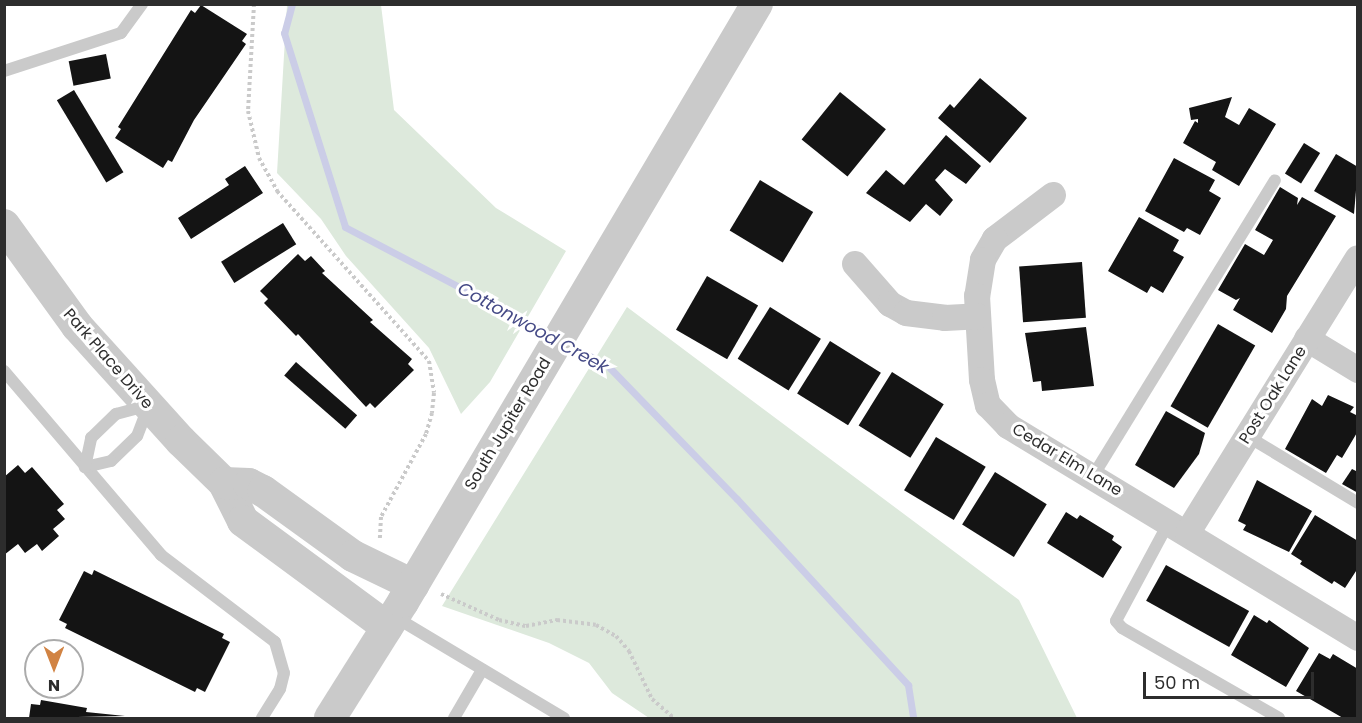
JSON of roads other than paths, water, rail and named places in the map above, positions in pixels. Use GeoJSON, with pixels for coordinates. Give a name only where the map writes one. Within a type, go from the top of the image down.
{"type":"FeatureCollection","features":[{"type":"Feature","properties":{"kind":"street","name":"South Jupiter Road"},"geometry":{"type":"LineString","coordinates":[[330,718],[390,621],[427,589],[540,370],[609,258],[757,4]]}},
{"type":"Feature","properties":{"kind":"street","name":"Cedar Elm Lane"},"geometry":{"type":"LineString","coordinates":[[1053,195],[995,239],[983,260],[976,296],[982,380],[988,405],[1008,426],[1179,527],[1358,638]]}},
{"type":"Feature","properties":{"kind":"street","name":"Park Place Drive"},"geometry":{"type":"LineString","coordinates":[[4,225],[77,326],[224,483],[243,521],[255,533],[390,621]]}},
{"type":"Feature","properties":{"kind":"street","name":"Post Oak Lane"},"geometry":{"type":"LineString","coordinates":[[1179,527],[1247,436],[1358,258]]}},
{"type":"Feature","properties":{"kind":"street"},"geometry":{"type":"LineString","coordinates":[[855,264],[890,304],[906,313],[945,318],[978,316]]}},
{"type":"Feature","properties":{"kind":"street"},"geometry":{"type":"LineString","coordinates":[[1307,339],[1358,370]]}},
{"type":"Feature","properties":{"kind":"street"},"geometry":{"type":"LineString","coordinates":[[224,483],[249,484],[263,491],[353,556],[427,589]]}},
{"type":"Feature","properties":{"kind":"lane"},"geometry":{"type":"LineString","coordinates":[[4,71],[121,33],[142,4]]}},
{"type":"Feature","properties":{"kind":"lane"},"geometry":{"type":"LineString","coordinates":[[1093,476],[1275,180]]}},
{"type":"Feature","properties":{"kind":"lane"},"geometry":{"type":"LineString","coordinates":[[4,371],[161,555],[275,642],[284,673],[280,689],[262,718]]}},
{"type":"Feature","properties":{"kind":"lane"},"geometry":{"type":"LineString","coordinates":[[84,467],[111,461],[137,436],[149,405]]}},
{"type":"Feature","properties":{"kind":"lane"},"geometry":{"type":"LineString","coordinates":[[84,467],[91,438],[116,414],[149,405]]}},
{"type":"Feature","properties":{"kind":"lane"},"geometry":{"type":"LineString","coordinates":[[1247,436],[1358,503]]}},
{"type":"Feature","properties":{"kind":"lane"},"geometry":{"type":"LineString","coordinates":[[1179,527],[1116,621],[1122,628],[1279,718]]}},
{"type":"Feature","properties":{"kind":"lane"},"geometry":{"type":"LineString","coordinates":[[390,621],[482,670],[564,718]]}},
{"type":"Feature","properties":{"kind":"lane"},"geometry":{"type":"LineString","coordinates":[[454,718],[482,670]]}},
{"type":"Feature","properties":{"kind":"waterway","name":"Cottonwood Creek"},"geometry":{"type":"LineString","coordinates":[[292,4],[284,33],[345,227],[551,335]]}},
{"type":"Feature","properties":{"kind":"waterway","name":"Cottonwood Creek"},"geometry":{"type":"LineString","coordinates":[[566,343],[608,366],[737,499],[908,685],[913,718]]}}]}
